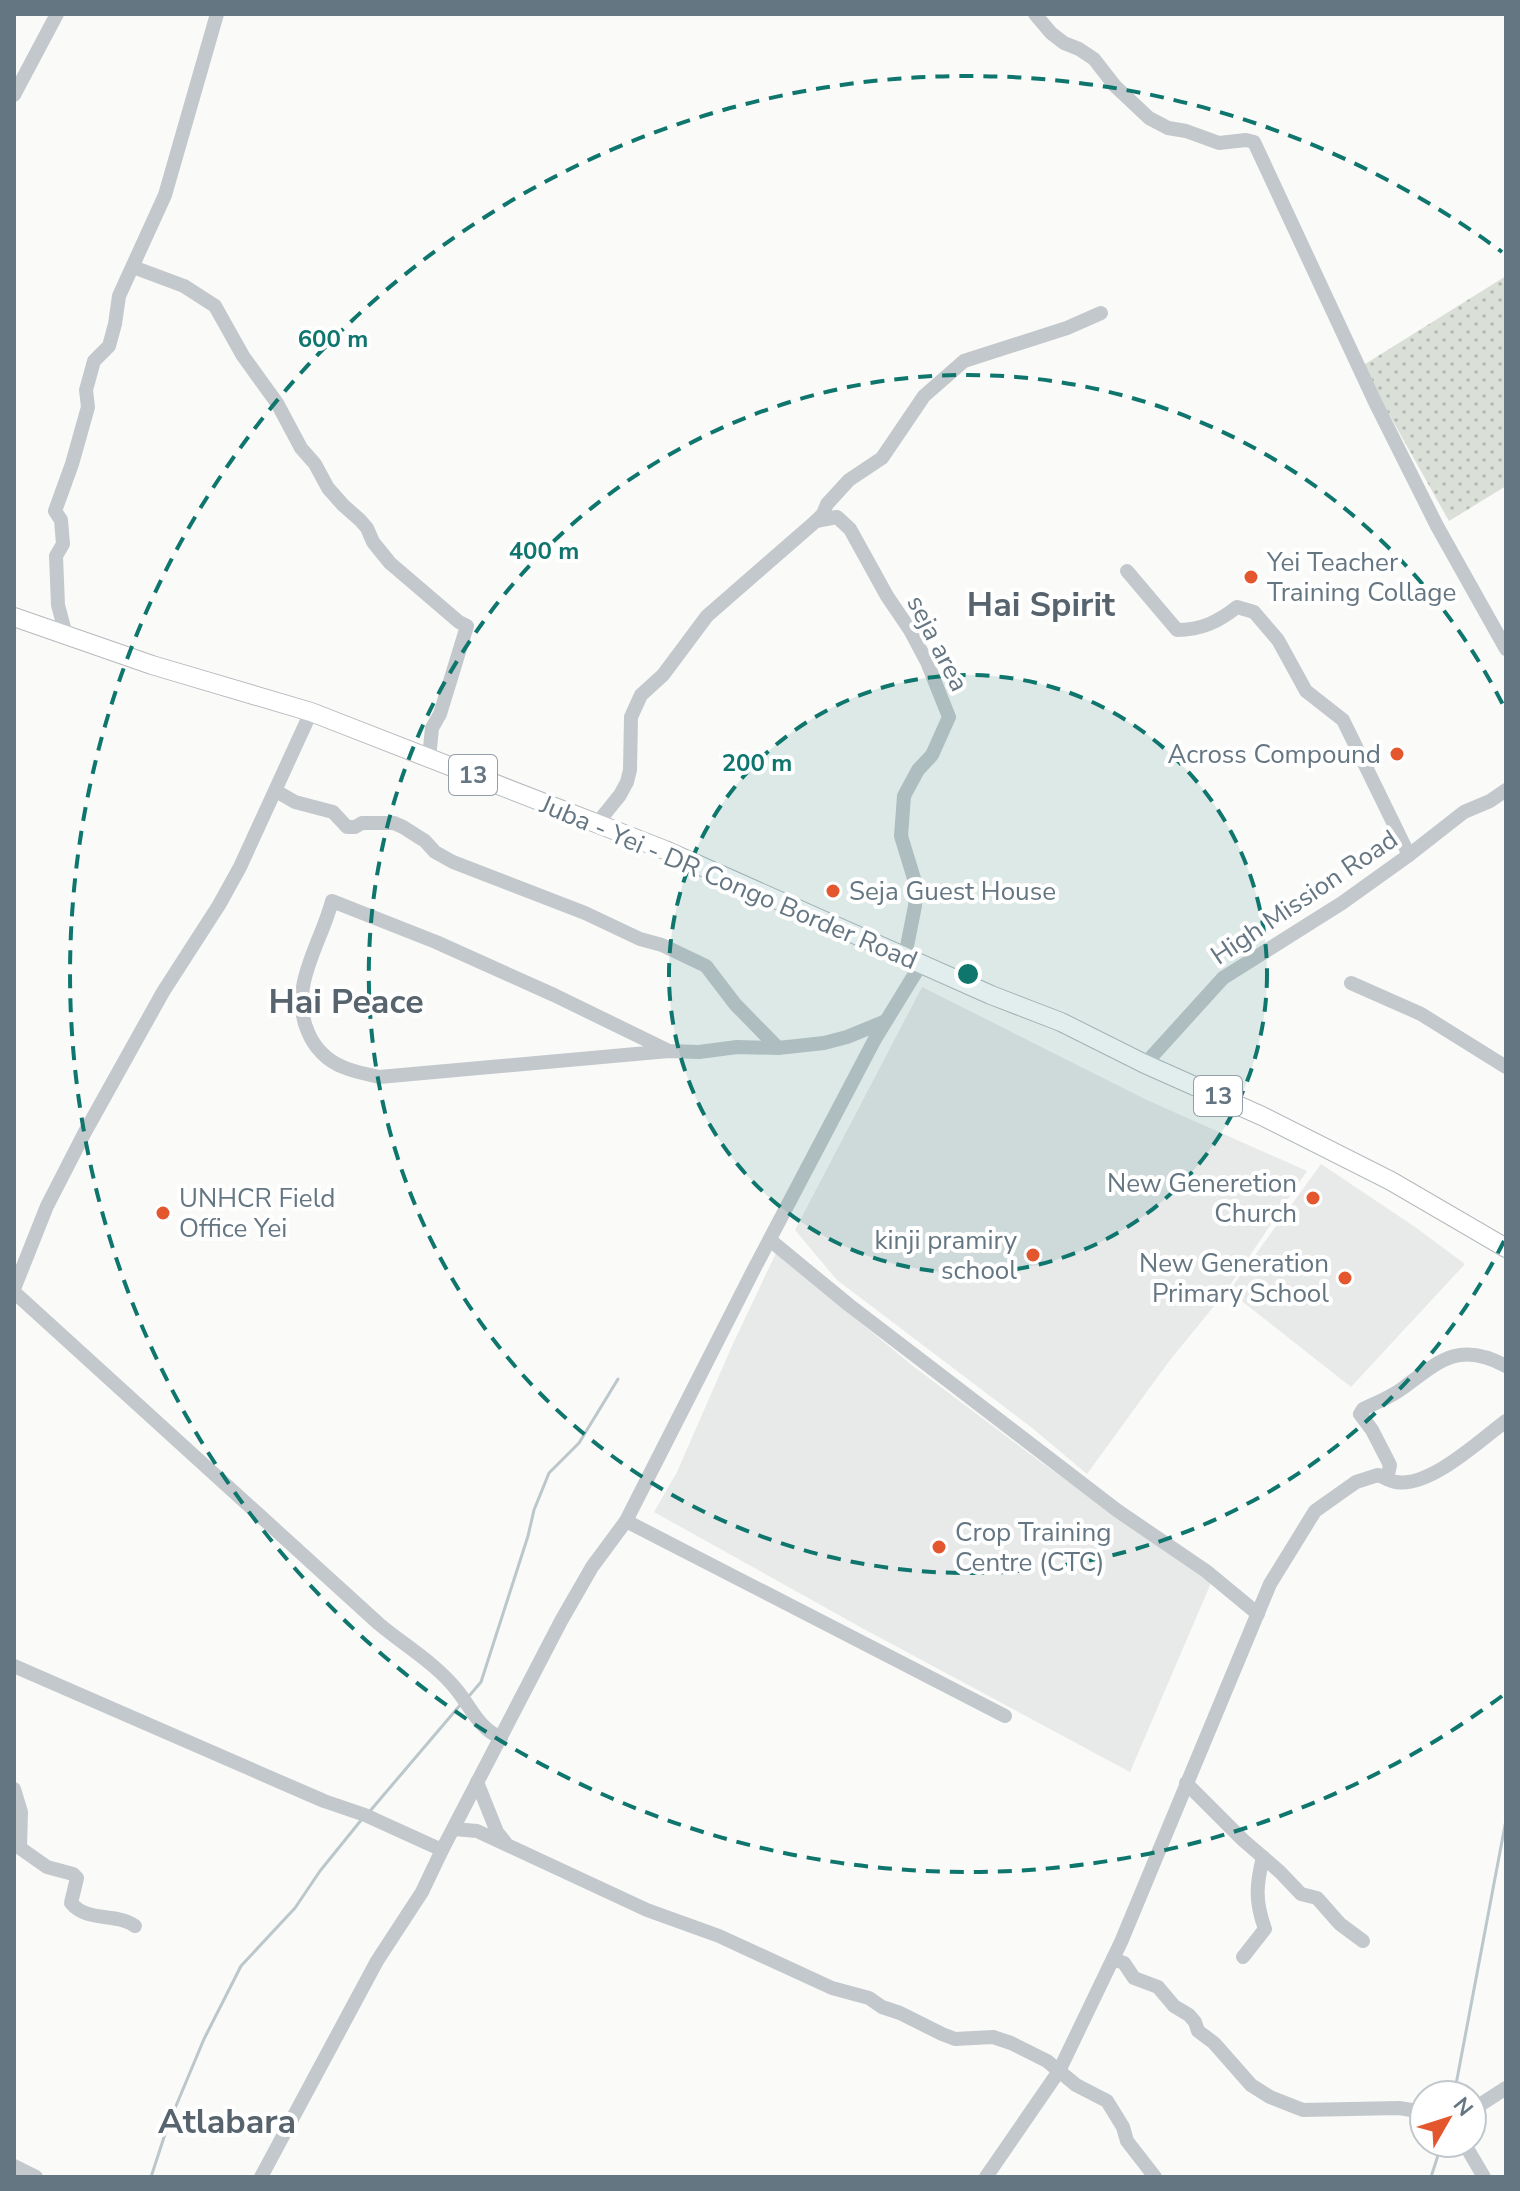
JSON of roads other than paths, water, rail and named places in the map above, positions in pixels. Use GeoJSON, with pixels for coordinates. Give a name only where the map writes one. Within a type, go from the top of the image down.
{"type":"FeatureCollection","features":[{"type":"Feature","properties":{"kind":"main road","name":"Juba - Yei - DR Congo Border Road"},"geometry":{"type":"LineString","coordinates":[[14,617],[152,665],[311,712],[665,850],[991,995],[1061,1022],[1145,1064],[1262,1116],[1352,1160],[1506,1248]]}},
{"type":"Feature","properties":{"kind":"street"},"geometry":{"type":"LineString","coordinates":[[14,95],[57,14]]}},
{"type":"Feature","properties":{"kind":"street"},"geometry":{"type":"LineString","coordinates":[[66,635],[58,605],[56,556],[63,544],[61,520],[55,511],[88,407],[86,390],[94,361],[109,346],[119,296],[165,195],[217,14]]}},
{"type":"Feature","properties":{"kind":"street"},"geometry":{"type":"LineString","coordinates":[[1035,14],[1057,38],[1094,59],[1115,86],[1149,118],[1168,128],[1219,143],[1254,142],[1382,416],[1437,526],[1506,649]]}},
{"type":"Feature","properties":{"kind":"street"},"geometry":{"type":"LineString","coordinates":[[133,267],[184,286],[215,306],[243,356],[277,403],[301,448],[315,464],[328,488],[367,528],[373,542],[395,568],[467,626],[440,714],[432,728],[429,758]]}},
{"type":"Feature","properties":{"kind":"street"},"geometry":{"type":"LineString","coordinates":[[601,825],[603,816],[627,782],[631,717],[641,695],[663,675],[707,616],[816,521],[849,480],[882,458],[924,396],[964,361],[1067,328],[1101,313]]}},
{"type":"Feature","properties":{"kind":"street","name":"seja area"},"geometry":{"type":"LineString","coordinates":[[816,521],[837,517],[850,529],[927,662],[949,717],[932,755],[918,770],[904,796],[901,836],[916,885],[913,960]]}},
{"type":"Feature","properties":{"kind":"street"},"geometry":{"type":"LineString","coordinates":[[1127,571],[1177,630],[1193,630],[1219,621],[1237,607],[1254,612],[1278,640],[1306,691],[1343,720],[1409,855]]}},
{"type":"Feature","properties":{"kind":"street"},"geometry":{"type":"LineString","coordinates":[[311,712],[240,867],[163,992],[85,1132],[47,1206],[14,1290],[379,1624],[428,1662],[456,1689],[489,1733],[501,1738]]}},
{"type":"Feature","properties":{"kind":"street","name":"High Mission Road"},"geometry":{"type":"LineString","coordinates":[[1145,1064],[1223,978],[1342,903],[1464,812],[1506,790]]}},
{"type":"Feature","properties":{"kind":"street"},"geometry":{"type":"LineString","coordinates":[[276,791],[295,802],[333,812],[347,827],[362,823],[394,823],[453,862],[585,913],[706,966],[735,1004],[778,1048]]}},
{"type":"Feature","properties":{"kind":"street"},"geometry":{"type":"LineString","coordinates":[[669,1051],[436,942],[332,901],[303,983],[300,1004],[304,1024],[314,1046],[340,1066],[379,1077],[669,1051],[778,1048],[824,1043],[886,1021]]}},
{"type":"Feature","properties":{"kind":"street"},"geometry":{"type":"LineString","coordinates":[[261,2177],[377,1961],[422,1892],[561,1621],[592,1567],[626,1521],[886,1021],[913,960]]}},
{"type":"Feature","properties":{"kind":"street"},"geometry":{"type":"LineString","coordinates":[[1351,983],[1421,1014],[1506,1067]]}},
{"type":"Feature","properties":{"kind":"street"},"geometry":{"type":"LineString","coordinates":[[770,1240],[1118,1511],[1206,1571],[1258,1614]]}},
{"type":"Feature","properties":{"kind":"street"},"geometry":{"type":"LineString","coordinates":[[1387,1479],[1390,1465],[1360,1414],[1363,1409],[1401,1390],[1447,1357],[1474,1354],[1505,1364]]}},
{"type":"Feature","properties":{"kind":"street"},"geometry":{"type":"LineString","coordinates":[[986,2177],[1059,2071],[1113,1959],[1270,1584],[1315,1511],[1356,1482],[1378,1475],[1396,1482],[1416,1481],[1432,1474],[1506,1421]]}},
{"type":"Feature","properties":{"kind":"street"},"geometry":{"type":"LineString","coordinates":[[626,1521],[1005,1716]]}},
{"type":"Feature","properties":{"kind":"street"},"geometry":{"type":"LineString","coordinates":[[14,1667],[442,1850]]}},
{"type":"Feature","properties":{"kind":"street"},"geometry":{"type":"LineString","coordinates":[[477,1782],[497,1832],[509,1846]]}},
{"type":"Feature","properties":{"kind":"street"},"geometry":{"type":"LineString","coordinates":[[1186,1783],[1301,1894],[1317,1898],[1340,1924],[1363,1941]]}},
{"type":"Feature","properties":{"kind":"street"},"geometry":{"type":"LineString","coordinates":[[14,1789],[21,1812],[20,1848],[47,1867],[77,1878],[71,1903],[77,1910],[100,1917],[114,1917],[135,1926]]}},
{"type":"Feature","properties":{"kind":"street"},"geometry":{"type":"LineString","coordinates":[[454,1829],[477,1831],[647,1910],[719,1936],[827,1986],[869,1998],[882,2007],[955,2039],[993,2037],[1011,2043],[1047,2061],[1087,2093],[1098,2094],[1107,2101],[1123,2127],[1127,2141],[1155,2177]]}},
{"type":"Feature","properties":{"kind":"street"},"geometry":{"type":"LineString","coordinates":[[1243,1957],[1265,1929],[1256,1899],[1263,1857]]}},
{"type":"Feature","properties":{"kind":"street"},"geometry":{"type":"LineString","coordinates":[[1113,1959],[1124,1963],[1134,1978],[1158,1987],[1174,2006],[1189,2015],[1198,2031],[1214,2043],[1251,2085],[1270,2097],[1303,2110],[1408,2109]]}},
{"type":"Feature","properties":{"kind":"street"},"geometry":{"type":"LineString","coordinates":[[1488,2100],[1506,2088]]}},
{"type":"Feature","properties":{"kind":"street"},"geometry":{"type":"LineString","coordinates":[[1473,2159],[1484,2177]]}},
{"type":"Feature","properties":{"kind":"street"},"geometry":{"type":"LineString","coordinates":[[14,2166],[36,2177]]}},
{"type":"Feature","properties":{"kind":"waterway"},"geometry":{"type":"LineString","coordinates":[[469,1696],[481,1682],[534,1510],[549,1473],[579,1443],[618,1379]]}},
{"type":"Feature","properties":{"kind":"waterway"},"geometry":{"type":"LineString","coordinates":[[370,1811],[461,1704]]}},
{"type":"Feature","properties":{"kind":"waterway"},"geometry":{"type":"LineString","coordinates":[[151,2177],[168,2125],[204,2039],[241,1966],[295,1908],[362,1819]]}},
{"type":"Feature","properties":{"kind":"waterway"},"geometry":{"type":"LineString","coordinates":[[1457,2079],[1506,1820]]}},
{"type":"Feature","properties":{"kind":"waterway"},"geometry":{"type":"LineString","coordinates":[[1431,2177],[1437,2159]]}},
{"type":"Feature","properties":{"kind":"place","name":"Yei Teacher Training Collage"},"geometry":{"type":"Point","coordinates":[1251,577]}},
{"type":"Feature","properties":{"kind":"place","name":"Across Compound"},"geometry":{"type":"Point","coordinates":[1397,754]}},
{"type":"Feature","properties":{"kind":"place","name":"Seja Guest House"},"geometry":{"type":"Point","coordinates":[833,891]}},
{"type":"Feature","properties":{"kind":"place","name":"New Generetion Church"},"geometry":{"type":"Point","coordinates":[1313,1198]}},
{"type":"Feature","properties":{"kind":"place","name":"UNHCR Field Office Yei"},"geometry":{"type":"Point","coordinates":[163,1213]}},
{"type":"Feature","properties":{"kind":"place","name":"kinji pramiry school"},"geometry":{"type":"Point","coordinates":[1033,1255]}},
{"type":"Feature","properties":{"kind":"place","name":"New Generation Primary School"},"geometry":{"type":"Point","coordinates":[1345,1278]}},
{"type":"Feature","properties":{"kind":"place","name":"Crop Training Centre (CTC)"},"geometry":{"type":"Point","coordinates":[939,1547]}},
{"type":"Feature","properties":{"kind":"district","name":"Hai Spirit"},"geometry":{"type":"Point","coordinates":[1041,604]}},
{"type":"Feature","properties":{"kind":"district","name":"Hai Peace"},"geometry":{"type":"Point","coordinates":[346,1001]}},
{"type":"Feature","properties":{"kind":"district","name":"Atlabara"},"geometry":{"type":"Point","coordinates":[227,2121]}}]}
